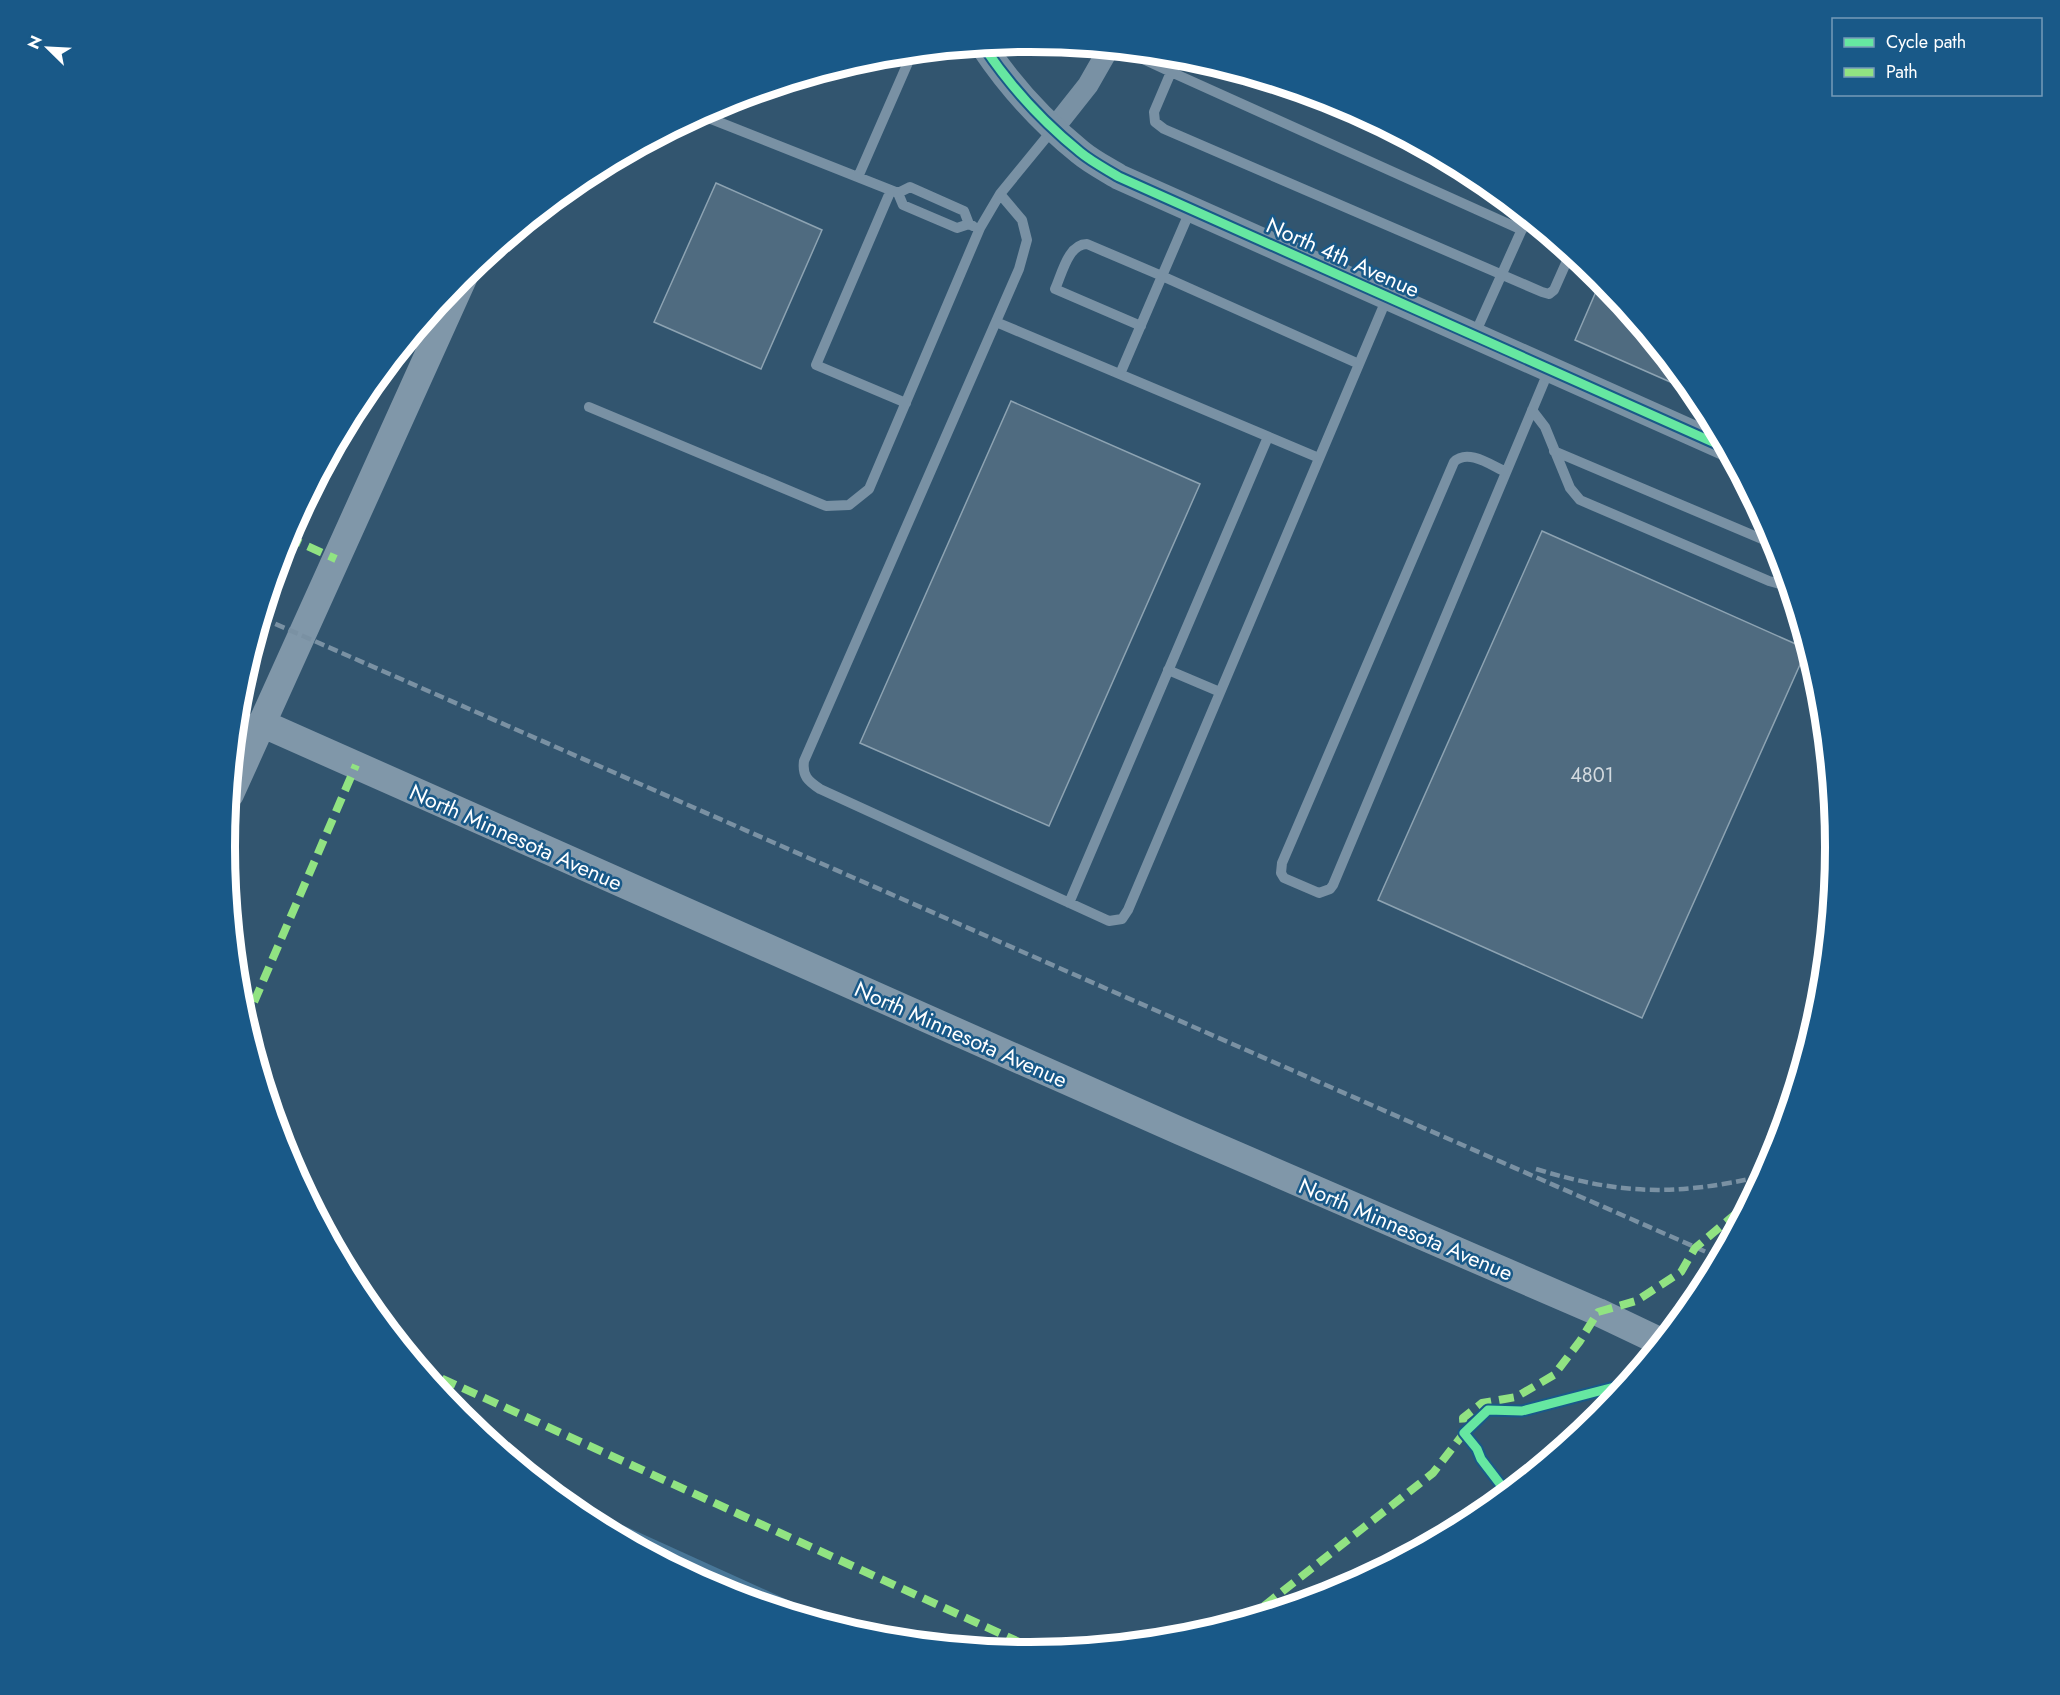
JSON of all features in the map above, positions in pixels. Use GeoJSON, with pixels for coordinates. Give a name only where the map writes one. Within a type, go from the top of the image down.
{"type":"FeatureCollection","features":[{"type":"Feature","properties":{"kind":"main road"},"geometry":{"type":"LineString","coordinates":[[239,773],[453,301]]}},
{"type":"Feature","properties":{"kind":"main road","name":"North Minnesota Avenue"},"geometry":{"type":"LineString","coordinates":[[261,723],[1180,1131],[1598,1312],[1654,1339]]}},
{"type":"Feature","properties":{"kind":"street","name":"North 4th Avenue"},"geometry":{"type":"LineString","coordinates":[[989,54],[1006,79],[1054,128],[1081,152],[1119,177],[1190,211],[1713,442]]}},
{"type":"Feature","properties":{"kind":"street"},"geometry":{"type":"LineString","coordinates":[[1054,128],[1088,85],[1104,56]]}},
{"type":"Feature","properties":{"kind":"lane"},"geometry":{"type":"LineString","coordinates":[[858,177],[908,62]]}},
{"type":"Feature","properties":{"kind":"lane"},"geometry":{"type":"LineString","coordinates":[[1149,62],[1522,230]]}},
{"type":"Feature","properties":{"kind":"lane"},"geometry":{"type":"LineString","coordinates":[[1171,72],[1154,112],[1155,122],[1164,129],[1549,294],[1554,290],[1567,262]]}},
{"type":"Feature","properties":{"kind":"lane"},"geometry":{"type":"LineString","coordinates":[[712,119],[894,191],[910,187],[964,211],[969,224]]}},
{"type":"Feature","properties":{"kind":"lane"},"geometry":{"type":"LineString","coordinates":[[589,407],[826,506],[849,505],[869,489],[980,228],[1000,194],[1054,128]]}},
{"type":"Feature","properties":{"kind":"lane"},"geometry":{"type":"LineString","coordinates":[[894,191],[903,206],[957,228],[969,224],[980,228]]}},
{"type":"Feature","properties":{"kind":"lane"},"geometry":{"type":"LineString","coordinates":[[894,191],[816,365],[906,403]]}},
{"type":"Feature","properties":{"kind":"lane"},"geometry":{"type":"LineString","coordinates":[[1000,194],[1022,220],[1027,240],[1019,268],[804,761],[802,771],[808,782],[820,789],[1109,921],[1122,919],[1128,910],[1387,298]]}},
{"type":"Feature","properties":{"kind":"lane"},"geometry":{"type":"LineString","coordinates":[[1120,374],[1190,211]]}},
{"type":"Feature","properties":{"kind":"lane"},"geometry":{"type":"LineString","coordinates":[[1474,336],[1524,225]]}},
{"type":"Feature","properties":{"kind":"lane"},"geometry":{"type":"LineString","coordinates":[[1141,326],[1055,289],[1073,249],[1080,244],[1087,244],[1359,364]]}},
{"type":"Feature","properties":{"kind":"lane"},"geometry":{"type":"LineString","coordinates":[[996,322],[1319,458]]}},
{"type":"Feature","properties":{"kind":"lane"},"geometry":{"type":"LineString","coordinates":[[1506,472],[1468,456],[1458,458],[1454,462],[1282,863],[1281,873],[1284,878],[1319,893],[1333,885],[1550,370]]}},
{"type":"Feature","properties":{"kind":"lane"},"geometry":{"type":"LineString","coordinates":[[1532,410],[1545,427],[1570,488],[1580,500],[1780,584]]}},
{"type":"Feature","properties":{"kind":"lane"},"geometry":{"type":"LineString","coordinates":[[1069,903],[1268,437]]}},
{"type":"Feature","properties":{"kind":"lane"},"geometry":{"type":"LineString","coordinates":[[1554,451],[1762,539]]}},
{"type":"Feature","properties":{"kind":"lane"},"geometry":{"type":"LineString","coordinates":[[1168,670],[1220,692]]}},
{"type":"Feature","properties":{"kind":"water"},"geometry":{"type":"Polygon","coordinates":[[[590,1510],[815,1612],[774,1600],[678,1561],[590,1510]]]}},
{"type":"Feature","properties":{"kind":"building"},"geometry":{"type":"Polygon","coordinates":[[[716,183],[822,230],[761,369],[654,322],[716,183]]]}},
{"type":"Feature","properties":{"kind":"building"},"geometry":{"type":"Polygon","coordinates":[[[1597,290],[1628,323],[1675,384],[1575,340],[1597,290]]]}},
{"type":"Feature","properties":{"kind":"building"},"geometry":{"type":"Polygon","coordinates":[[[1011,401],[1200,484],[1049,826],[860,743],[1011,401]]]}},
{"type":"Feature","properties":{"kind":"building"},"geometry":{"type":"Polygon","coordinates":[[[1542,531],[1799,645],[1802,660],[1642,1018],[1378,900],[1542,531]]]}},
{"type":"Feature","properties":{"kind":"railway"},"geometry":{"type":"LineString","coordinates":[[268,621],[1712,1255]]}},
{"type":"Feature","properties":{"kind":"railway"},"geometry":{"type":"LineString","coordinates":[[1536,1169],[1595,1184],[1649,1190],[1703,1187],[1752,1178]]}},
{"type":"Feature","properties":{"kind":"marked path"},"geometry":{"type":"LineString","coordinates":[[297,541],[336,559]]}},
{"type":"Feature","properties":{"kind":"marked path"},"geometry":{"type":"LineString","coordinates":[[251,1008],[356,765]]}},
{"type":"Feature","properties":{"kind":"marked path"},"geometry":{"type":"LineString","coordinates":[[1262,1607],[1433,1473],[1464,1433],[1463,1418],[1482,1403],[1516,1397],[1554,1375],[1580,1341],[1598,1312],[1636,1301],[1681,1272],[1695,1248],[1734,1215]]}},
{"type":"Feature","properties":{"kind":"marked path"},"geometry":{"type":"LineString","coordinates":[[435,1376],[1019,1642]]}},
{"type":"Feature","properties":{"kind":"cycle path"},"geometry":{"type":"LineString","coordinates":[[989,54],[1028,103],[1053,128],[1085,156],[1119,177],[1713,442]]}},
{"type":"Feature","properties":{"kind":"cycle path"},"geometry":{"type":"LineString","coordinates":[[1502,1487],[1464,1433],[1488,1410],[1522,1411],[1614,1387]]}}]}
